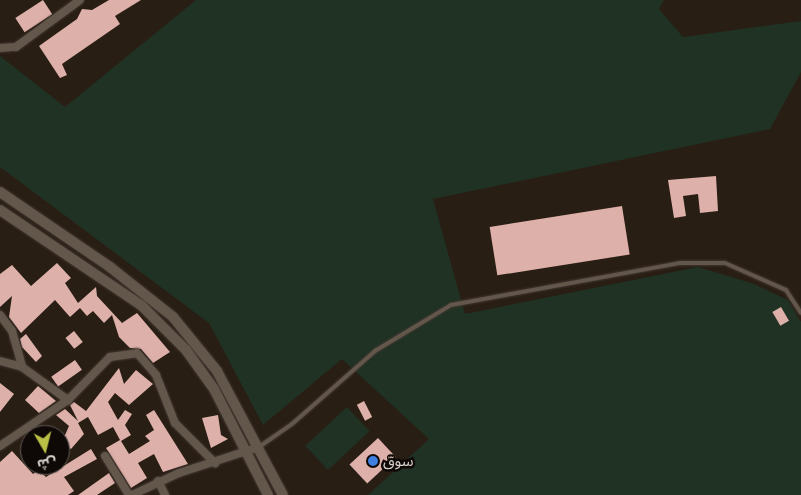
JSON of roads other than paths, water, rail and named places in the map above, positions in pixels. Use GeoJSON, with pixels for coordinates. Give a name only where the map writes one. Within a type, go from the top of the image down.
{"type":"FeatureCollection","features":[{"type":"Feature","properties":{"kind":"main road"},"geometry":{"type":"LineString","coordinates":[[0,192],[110,267],[173,317],[217,371],[283,495]]}},
{"type":"Feature","properties":{"kind":"main road"},"geometry":{"type":"LineString","coordinates":[[0,210],[159,321],[214,389],[268,495]]}},
{"type":"Feature","properties":{"kind":"street"},"geometry":{"type":"LineString","coordinates":[[0,48],[16,47],[80,0]]}},
{"type":"Feature","properties":{"kind":"street"},"geometry":{"type":"LineString","coordinates":[[0,315],[12,331],[22,367]]}},
{"type":"Feature","properties":{"kind":"street"},"geometry":{"type":"LineString","coordinates":[[0,446],[68,400],[110,357],[137,353],[156,375],[175,423],[214,463]]}},
{"type":"Feature","properties":{"kind":"street"},"geometry":{"type":"LineString","coordinates":[[0,361],[22,367],[68,400]]}},
{"type":"Feature","properties":{"kind":"street"},"geometry":{"type":"LineString","coordinates":[[105,456],[130,495],[158,482],[246,453],[258,447]]}},
{"type":"Feature","properties":{"kind":"street"},"geometry":{"type":"LineString","coordinates":[[158,482],[165,495]]}},
{"type":"Feature","properties":{"kind":"lane"},"geometry":{"type":"LineString","coordinates":[[258,447],[292,424],[375,351],[451,305],[679,263],[725,263],[786,290],[801,313]]}},
{"type":"Feature","properties":{"kind":"place","name":"سوق"},"geometry":{"type":"Point","coordinates":[373,461]}}]}
